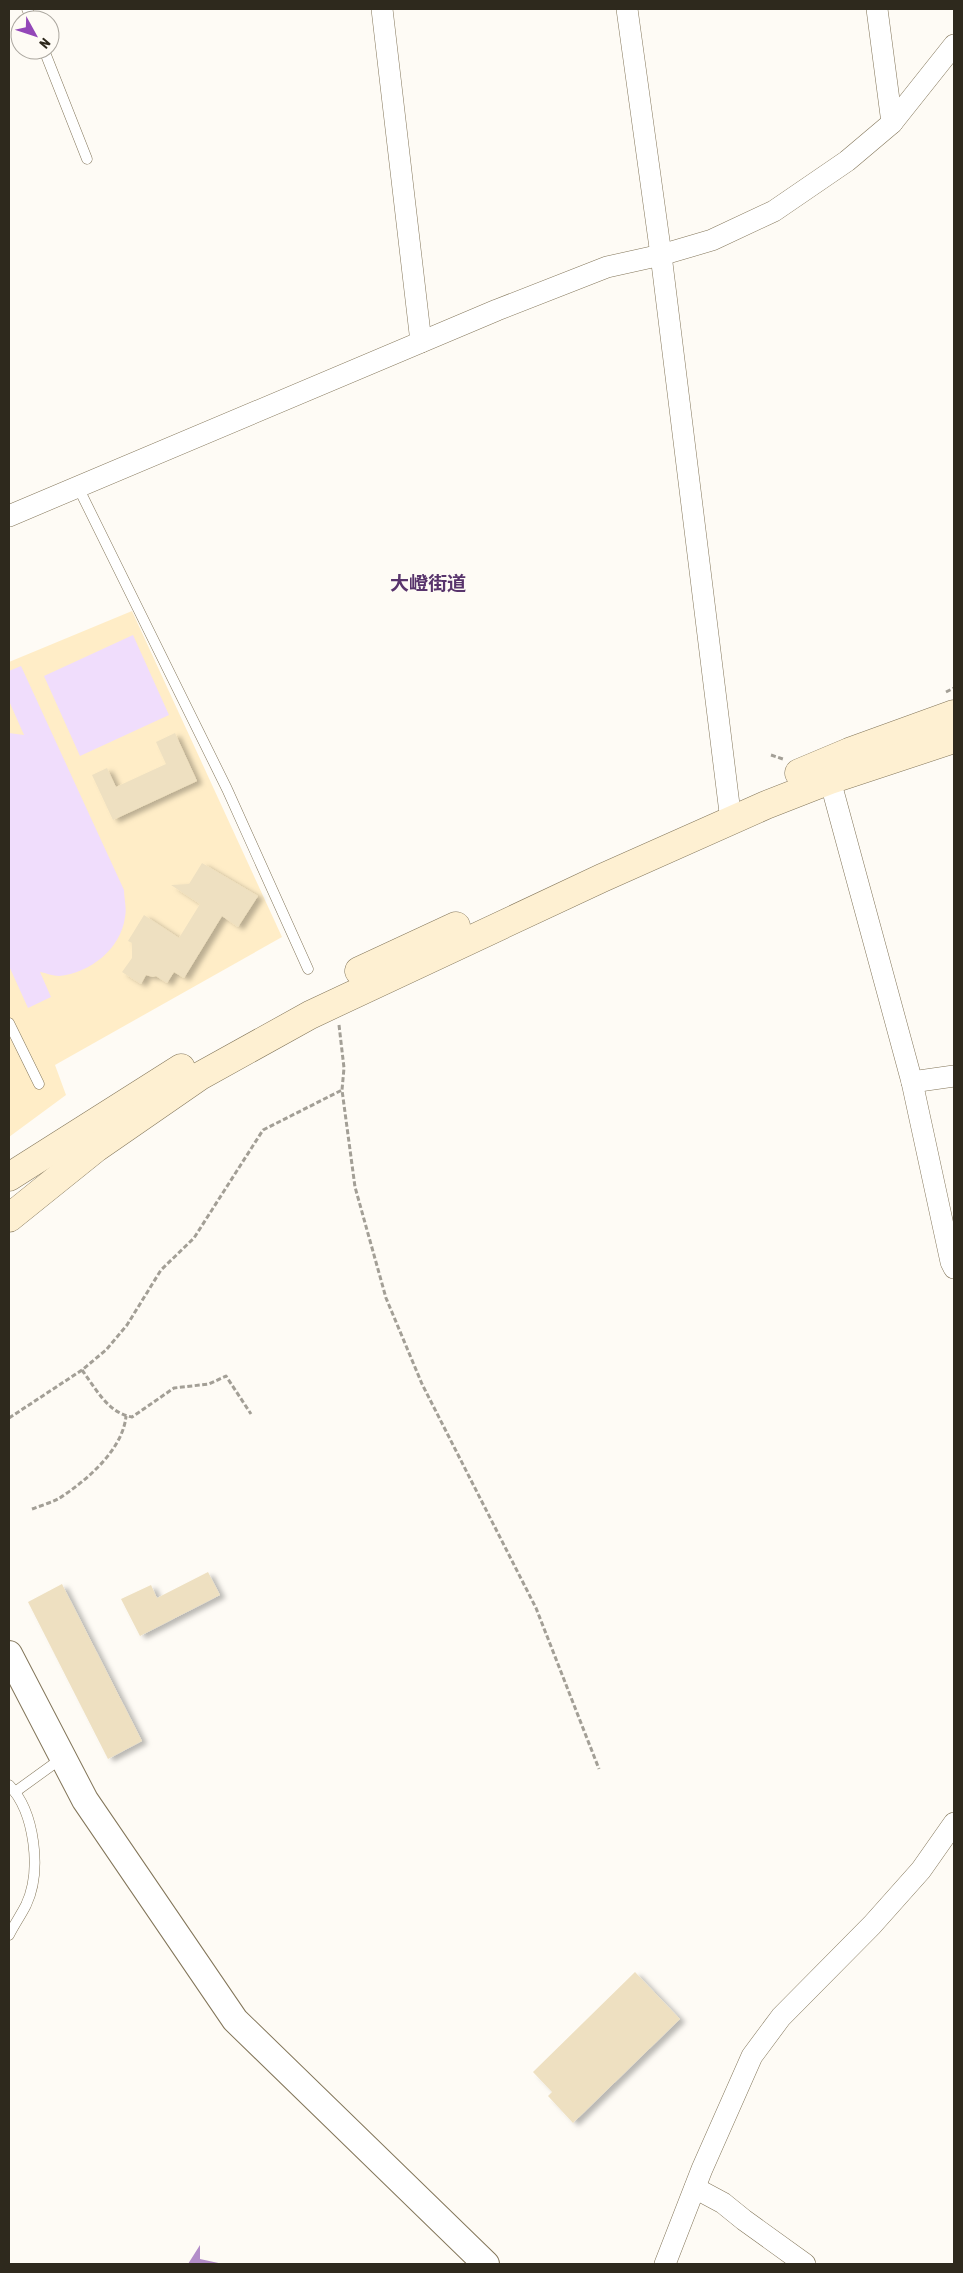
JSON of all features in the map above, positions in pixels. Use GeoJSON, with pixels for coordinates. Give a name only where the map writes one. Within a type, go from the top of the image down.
{"type":"FeatureCollection","features":[{"type":"Feature","properties":{"kind":"main road"},"geometry":{"type":"LineString","coordinates":[[9,1218],[96,1148],[200,1076],[331,1005],[602,878],[729,811],[849,752],[954,714]]}},
{"type":"Feature","properties":{"kind":"main road"},"geometry":{"type":"LineString","coordinates":[[9,1177],[196,1058],[304,998],[414,945],[729,811],[954,739]]}},
{"type":"Feature","properties":{"kind":"street"},"geometry":{"type":"LineString","coordinates":[[382,9],[421,342]]}},
{"type":"Feature","properties":{"kind":"street"},"geometry":{"type":"LineString","coordinates":[[627,9],[661,255],[729,811]]}},
{"type":"Feature","properties":{"kind":"street"},"geometry":{"type":"LineString","coordinates":[[877,9],[892,123]]}},
{"type":"Feature","properties":{"kind":"street"},"geometry":{"type":"LineString","coordinates":[[9,516],[421,342],[607,266],[661,255],[712,240],[774,211],[848,161],[892,123],[954,45]]}},
{"type":"Feature","properties":{"kind":"street"},"geometry":{"type":"LineString","coordinates":[[936,66],[954,54]]}},
{"type":"Feature","properties":{"kind":"street"},"geometry":{"type":"LineString","coordinates":[[830,780],[912,1082],[951,1262],[954,1268]]}},
{"type":"Feature","properties":{"kind":"street"},"geometry":{"type":"LineString","coordinates":[[912,1082],[954,1076]]}},
{"type":"Feature","properties":{"kind":"street"},"geometry":{"type":"LineString","coordinates":[[9,1654],[85,1800],[235,2020],[486,2264]]}},
{"type":"Feature","properties":{"kind":"street"},"geometry":{"type":"LineString","coordinates":[[665,2264],[695,2188],[752,2056],[781,2017],[872,1925],[920,1870],[954,1823]]}},
{"type":"Feature","properties":{"kind":"street"},"geometry":{"type":"LineString","coordinates":[[695,2188],[723,2203],[805,2264]]}},
{"type":"Feature","properties":{"kind":"lane"},"geometry":{"type":"LineString","coordinates":[[48,60],[87,159]]}},
{"type":"Feature","properties":{"kind":"lane"},"geometry":{"type":"LineString","coordinates":[[78,487],[227,789],[308,969]]}},
{"type":"Feature","properties":{"kind":"lane"},"geometry":{"type":"LineString","coordinates":[[9,1023],[39,1084]]}},
{"type":"Feature","properties":{"kind":"lane"},"geometry":{"type":"LineString","coordinates":[[9,1935],[27,1904],[35,1866],[31,1827],[12,1788],[63,1758]]}},
{"type":"Feature","properties":{"kind":"path"},"geometry":{"type":"LineString","coordinates":[[331,1005],[342,1040],[344,1068],[342,1090],[355,1187],[386,1298],[422,1384],[536,1608],[599,1769]]}},
{"type":"Feature","properties":{"kind":"path"},"geometry":{"type":"LineString","coordinates":[[9,1418],[82,1370],[106,1350],[127,1325],[161,1270],[194,1238],[263,1130],[342,1090]]}},
{"type":"Feature","properties":{"kind":"path"},"geometry":{"type":"LineString","coordinates":[[82,1370],[111,1409],[126,1416],[132,1417],[143,1411],[174,1388],[209,1384],[226,1376],[251,1414]]}},
{"type":"Feature","properties":{"kind":"path"},"geometry":{"type":"LineString","coordinates":[[32,1509],[56,1500],[82,1481],[105,1457],[117,1441],[125,1428],[126,1416]]}},
{"type":"Feature","properties":{"kind":"shaded area"},"geometry":{"type":"Polygon","coordinates":[[[132,611],[282,937],[55,1065],[66,1095],[9,1137],[9,662],[132,611]]]}},
{"type":"Feature","properties":{"kind":"shaded area"},"geometry":{"type":"Polygon","coordinates":[[[133,635],[169,715],[80,756],[44,676],[133,635]]]}},
{"type":"Feature","properties":{"kind":"shaded area"},"geometry":{"type":"Polygon","coordinates":[[[21,666],[124,890],[126,911],[122,929],[117,939],[111,949],[102,957],[82,970],[71,974],[54,976],[40,972],[51,997],[28,1008],[9,966],[9,733],[24,735],[9,701],[9,671],[21,666]]]}},
{"type":"Feature","properties":{"kind":"shaded area"},"geometry":{"type":"Polygon","coordinates":[[[200,2245],[200,2259],[223,2264],[188,2264],[200,2245]]]}},
{"type":"Feature","properties":{"kind":"building"},"geometry":{"type":"Polygon","coordinates":[[[175,733],[197,781],[113,820],[92,775],[107,768],[116,787],[166,764],[156,742],[175,733]]]}},
{"type":"Feature","properties":{"kind":"building"},"geometry":{"type":"Polygon","coordinates":[[[202,863],[258,896],[238,927],[222,916],[184,978],[174,972],[167,983],[156,976],[146,975],[141,984],[122,972],[132,958],[132,943],[128,941],[144,915],[179,938],[200,904],[171,885],[189,884],[202,863]]]}},
{"type":"Feature","properties":{"kind":"building"},"geometry":{"type":"Polygon","coordinates":[[[208,1572],[220,1595],[140,1636],[121,1599],[151,1585],[157,1598],[208,1572]]]}},
{"type":"Feature","properties":{"kind":"building"},"geometry":{"type":"Polygon","coordinates":[[[62,1584],[142,1741],[108,1759],[28,1602],[62,1584]]]}},
{"type":"Feature","properties":{"kind":"building"},"geometry":{"type":"Polygon","coordinates":[[[635,1972],[680,2019],[573,2123],[548,2096],[552,2092],[533,2072],[635,1972]]]}},
{"type":"Feature","properties":{"kind":"district","name":"大嶝街道"},"geometry":{"type":"Point","coordinates":[428,583]}}]}
